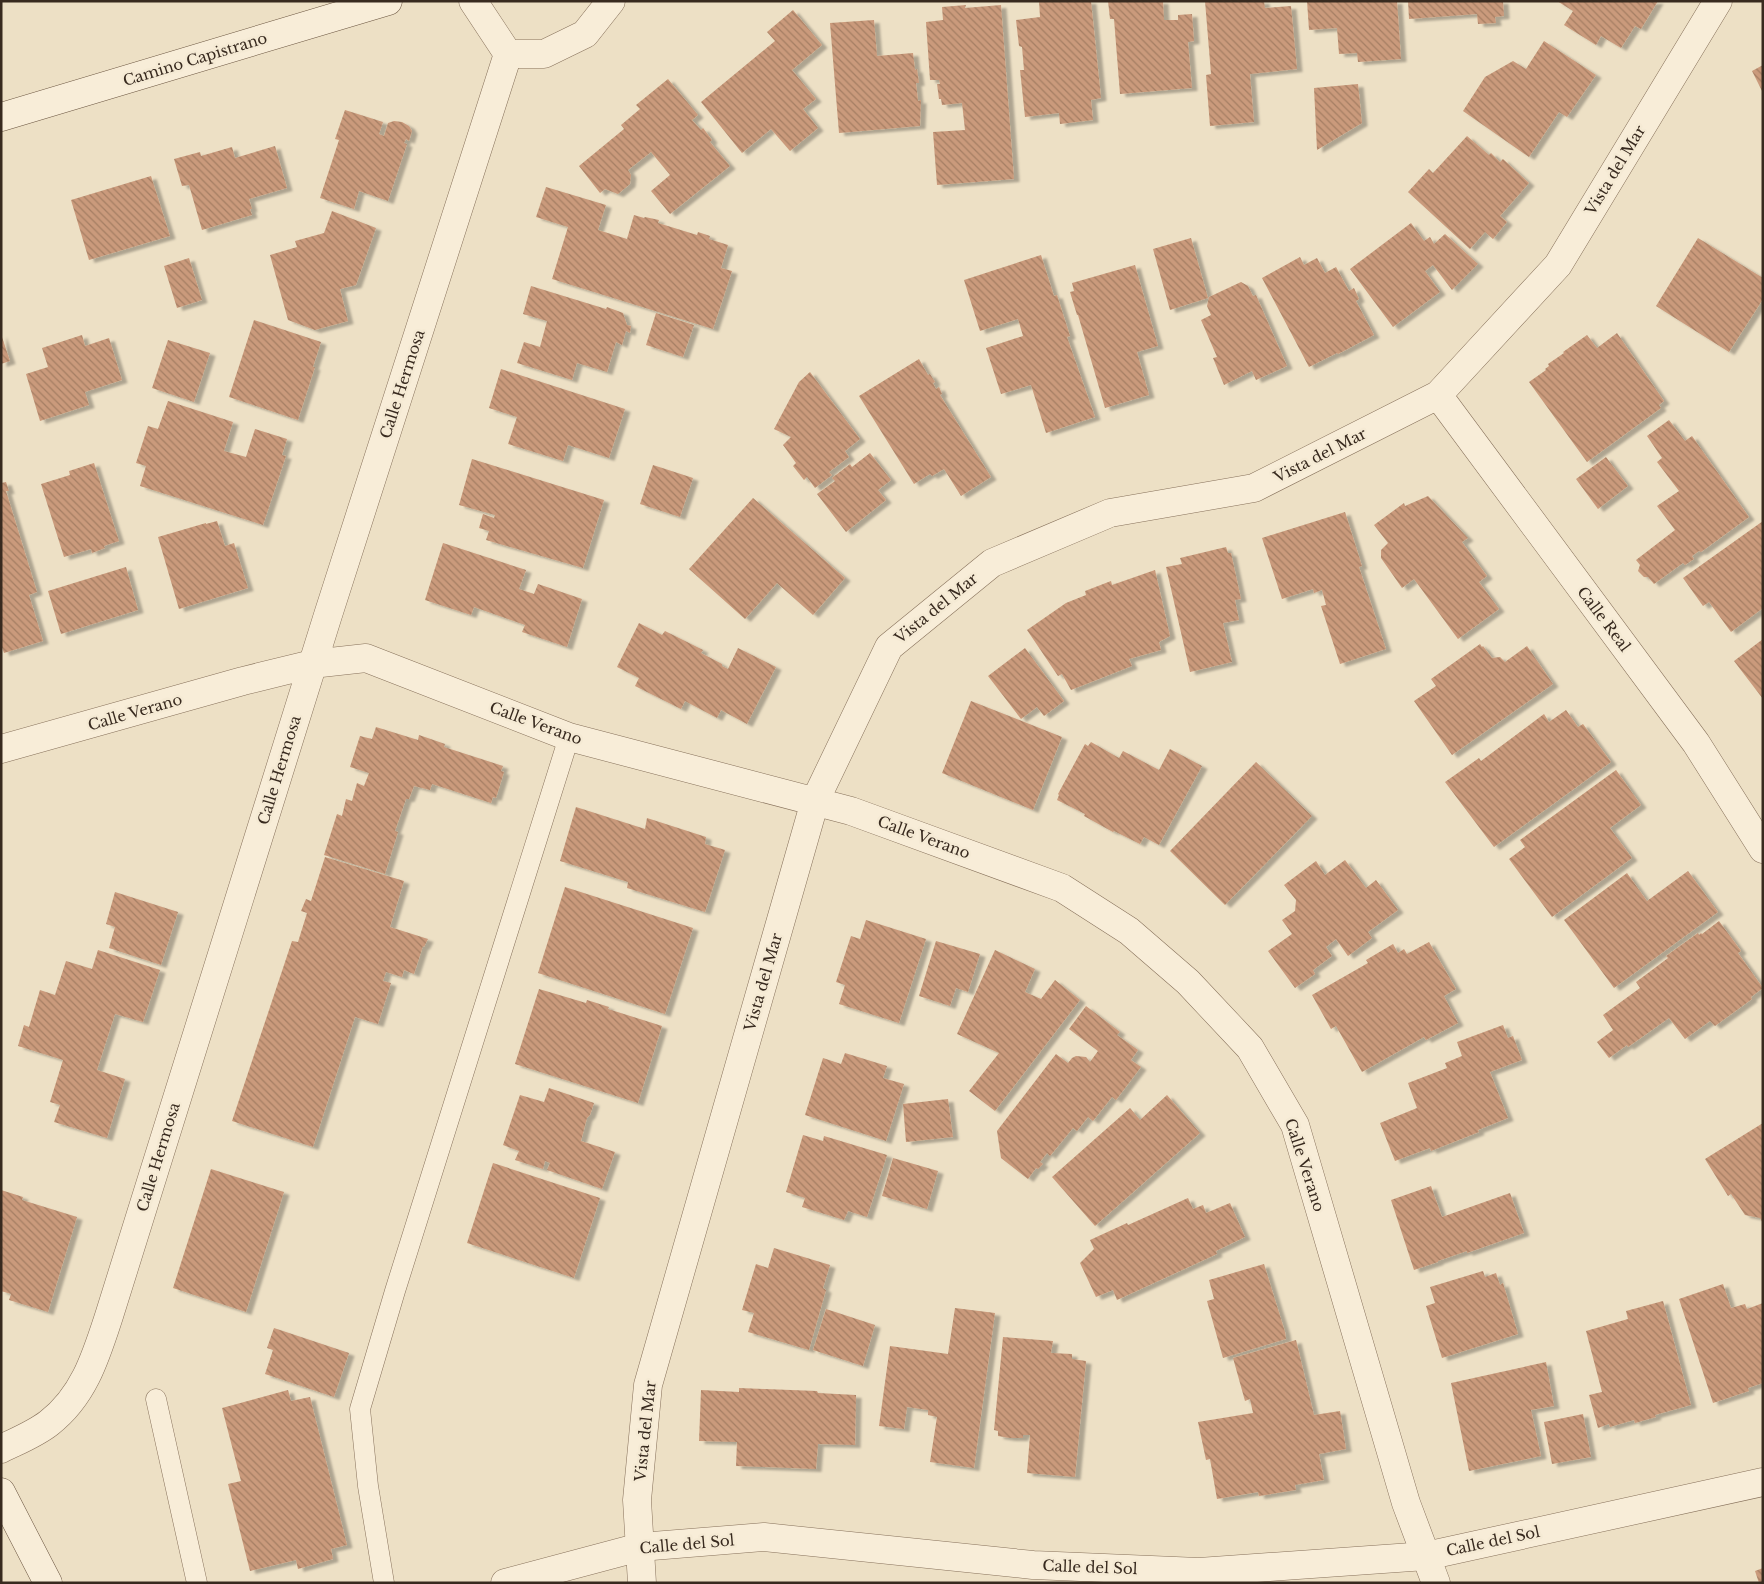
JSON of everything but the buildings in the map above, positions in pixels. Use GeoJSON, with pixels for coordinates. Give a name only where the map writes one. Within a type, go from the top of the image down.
{"type":"FeatureCollection","features":[{"type":"Feature","properties":{"kind":"street","name":"Camino Capistrano"},"geometry":{"type":"LineString","coordinates":[[1,117],[388,1]]}},
{"type":"Feature","properties":{"kind":"street"},"geometry":{"type":"LineString","coordinates":[[473,1],[508,54],[544,54],[585,34],[611,1]]}},
{"type":"Feature","properties":{"kind":"street","name":"Vista del Mar"},"geometry":{"type":"LineString","coordinates":[[642,1583],[637,1500],[648,1385],[815,801],[889,647],[992,563],[1110,513],[1254,488],[1438,395],[1558,265],[1718,1]]}},
{"type":"Feature","properties":{"kind":"street","name":"Calle Hermosa"},"geometry":{"type":"LineString","coordinates":[[1,1449],[49,1423],[66,1407],[82,1386],[96,1358],[312,664],[508,54]]}},
{"type":"Feature","properties":{"kind":"street","name":"Calle Real"},"geometry":{"type":"LineString","coordinates":[[1438,395],[1696,743],[1763,849]]}},
{"type":"Feature","properties":{"kind":"street","name":"Calle Verano"},"geometry":{"type":"LineString","coordinates":[[1,749],[243,681],[312,664],[366,658],[569,737],[851,810],[1062,888],[1136,938],[1188,982],[1250,1048],[1295,1125],[1406,1503],[1436,1583]]}},
{"type":"Feature","properties":{"kind":"street","name":"Calle del Sol"},"geometry":{"type":"LineString","coordinates":[[505,1583],[640,1547],[764,1537],[1033,1565],[1199,1572],[1426,1556],[1763,1482]]}},
{"type":"Feature","properties":{"kind":"street"},"geometry":{"type":"LineString","coordinates":[[1,1492],[48,1583]]}},
{"type":"Feature","properties":{"kind":"lane"},"geometry":{"type":"LineString","coordinates":[[384,1583],[368,1486],[360,1409],[395,1291],[569,737]]}},
{"type":"Feature","properties":{"kind":"lane"},"geometry":{"type":"LineString","coordinates":[[156,1399],[197,1583]]}}]}
